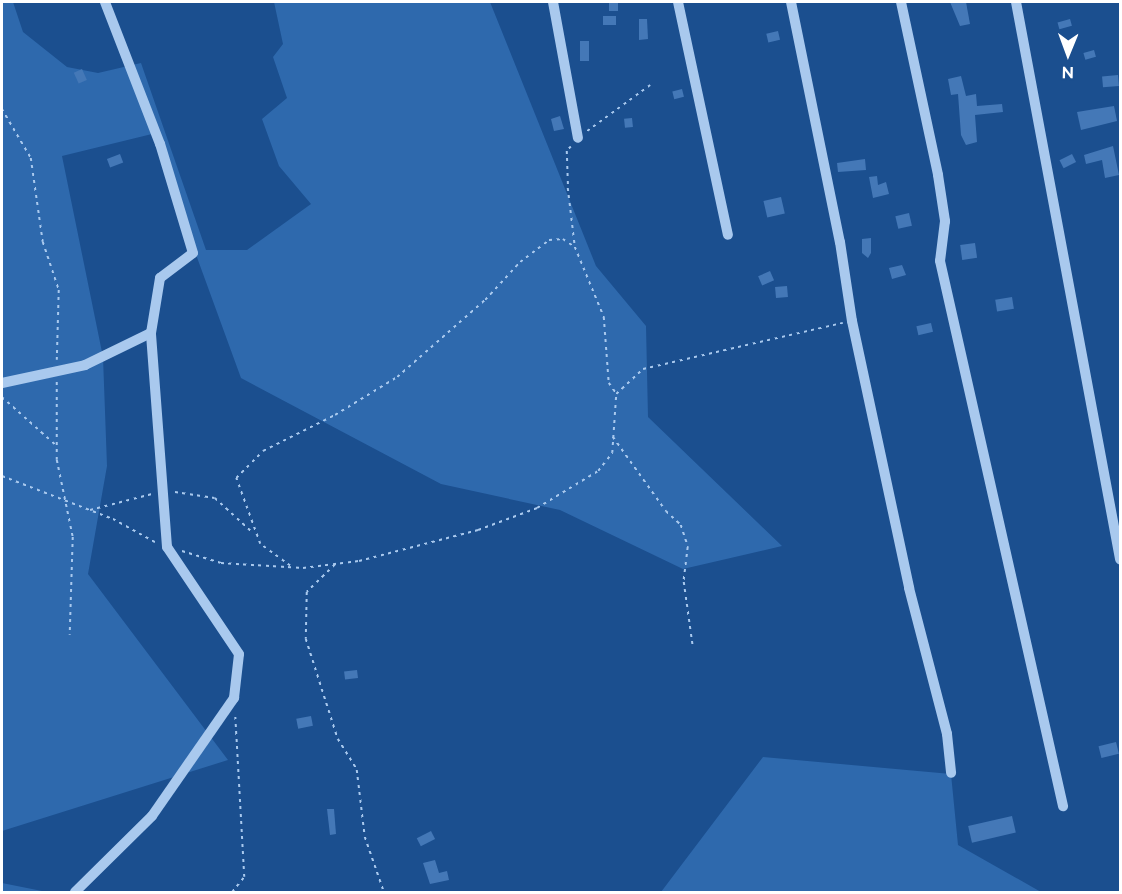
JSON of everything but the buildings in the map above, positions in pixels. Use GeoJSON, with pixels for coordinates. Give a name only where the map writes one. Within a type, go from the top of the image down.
{"type":"FeatureCollection","features":[{"type":"Feature","properties":{"kind":"street"},"geometry":{"type":"LineString","coordinates":[[75,892],[152,816],[234,698],[239,654],[167,547],[151,333],[160,278],[194,253],[160,144],[105,2]]}},
{"type":"Feature","properties":{"kind":"street"},"geometry":{"type":"LineString","coordinates":[[553,2],[578,138]]}},
{"type":"Feature","properties":{"kind":"street"},"geometry":{"type":"LineString","coordinates":[[678,2],[728,235]]}},
{"type":"Feature","properties":{"kind":"street"},"geometry":{"type":"LineString","coordinates":[[792,2],[852,321],[909,588],[947,734],[951,773]]}},
{"type":"Feature","properties":{"kind":"street"},"geometry":{"type":"LineString","coordinates":[[901,2],[945,221],[940,261],[1063,806]]}},
{"type":"Feature","properties":{"kind":"street"},"geometry":{"type":"LineString","coordinates":[[1016,2],[1120,560]]}},
{"type":"Feature","properties":{"kind":"street"},"geometry":{"type":"LineString","coordinates":[[2,383],[85,365],[151,333]]}},
{"type":"Feature","properties":{"kind":"path"},"geometry":{"type":"LineString","coordinates":[[2,476],[87,510],[167,547],[221,563],[292,567],[336,564],[478,530],[537,508],[598,471],[612,453],[616,394],[609,383],[604,317],[575,247],[567,151],[578,138],[650,85]]}},
{"type":"Feature","properties":{"kind":"path"},"geometry":{"type":"LineString","coordinates":[[292,567],[260,544],[236,478],[263,451],[336,415],[397,377],[485,300],[520,262],[549,240],[563,238],[575,247]]}},
{"type":"Feature","properties":{"kind":"path"},"geometry":{"type":"LineString","coordinates":[[616,394],[643,369],[852,321]]}},
{"type":"Feature","properties":{"kind":"path"},"geometry":{"type":"LineString","coordinates":[[2,397],[57,446]]}},
{"type":"Feature","properties":{"kind":"path"},"geometry":{"type":"LineString","coordinates":[[613,437],[666,511],[681,525],[688,547],[684,582],[693,647]]}},
{"type":"Feature","properties":{"kind":"path"},"geometry":{"type":"LineString","coordinates":[[87,510],[163,492],[197,492],[215,498],[255,534]]}},
{"type":"Feature","properties":{"kind":"path"},"geometry":{"type":"LineString","coordinates":[[336,564],[307,592],[306,639],[338,740],[357,770],[365,837],[384,892]]}},
{"type":"Feature","properties":{"kind":"path"},"geometry":{"type":"LineString","coordinates":[[232,892],[244,877],[234,698]]}},
{"type":"Feature","properties":{"kind":"shaded area"},"geometry":{"type":"Polygon","coordinates":[[[2,2],[13,2],[23,32],[67,67],[98,73],[141,63],[206,250],[247,250],[311,204],[279,166],[262,119],[287,98],[273,57],[283,44],[274,2],[490,2],[596,266],[646,326],[648,417],[782,546],[683,569],[560,510],[441,484],[241,378],[152,134],[62,156],[103,357],[107,466],[88,574],[228,760],[2,831],[2,2]]]}},
{"type":"Feature","properties":{"kind":"shaded area"},"geometry":{"type":"Polygon","coordinates":[[[763,757],[951,774],[958,845],[1041,892],[661,892],[763,757]]]}},
{"type":"Feature","properties":{"kind":"shaded area"},"geometry":{"type":"Polygon","coordinates":[[[2,883],[47,892],[2,892],[2,883]]]}}]}
